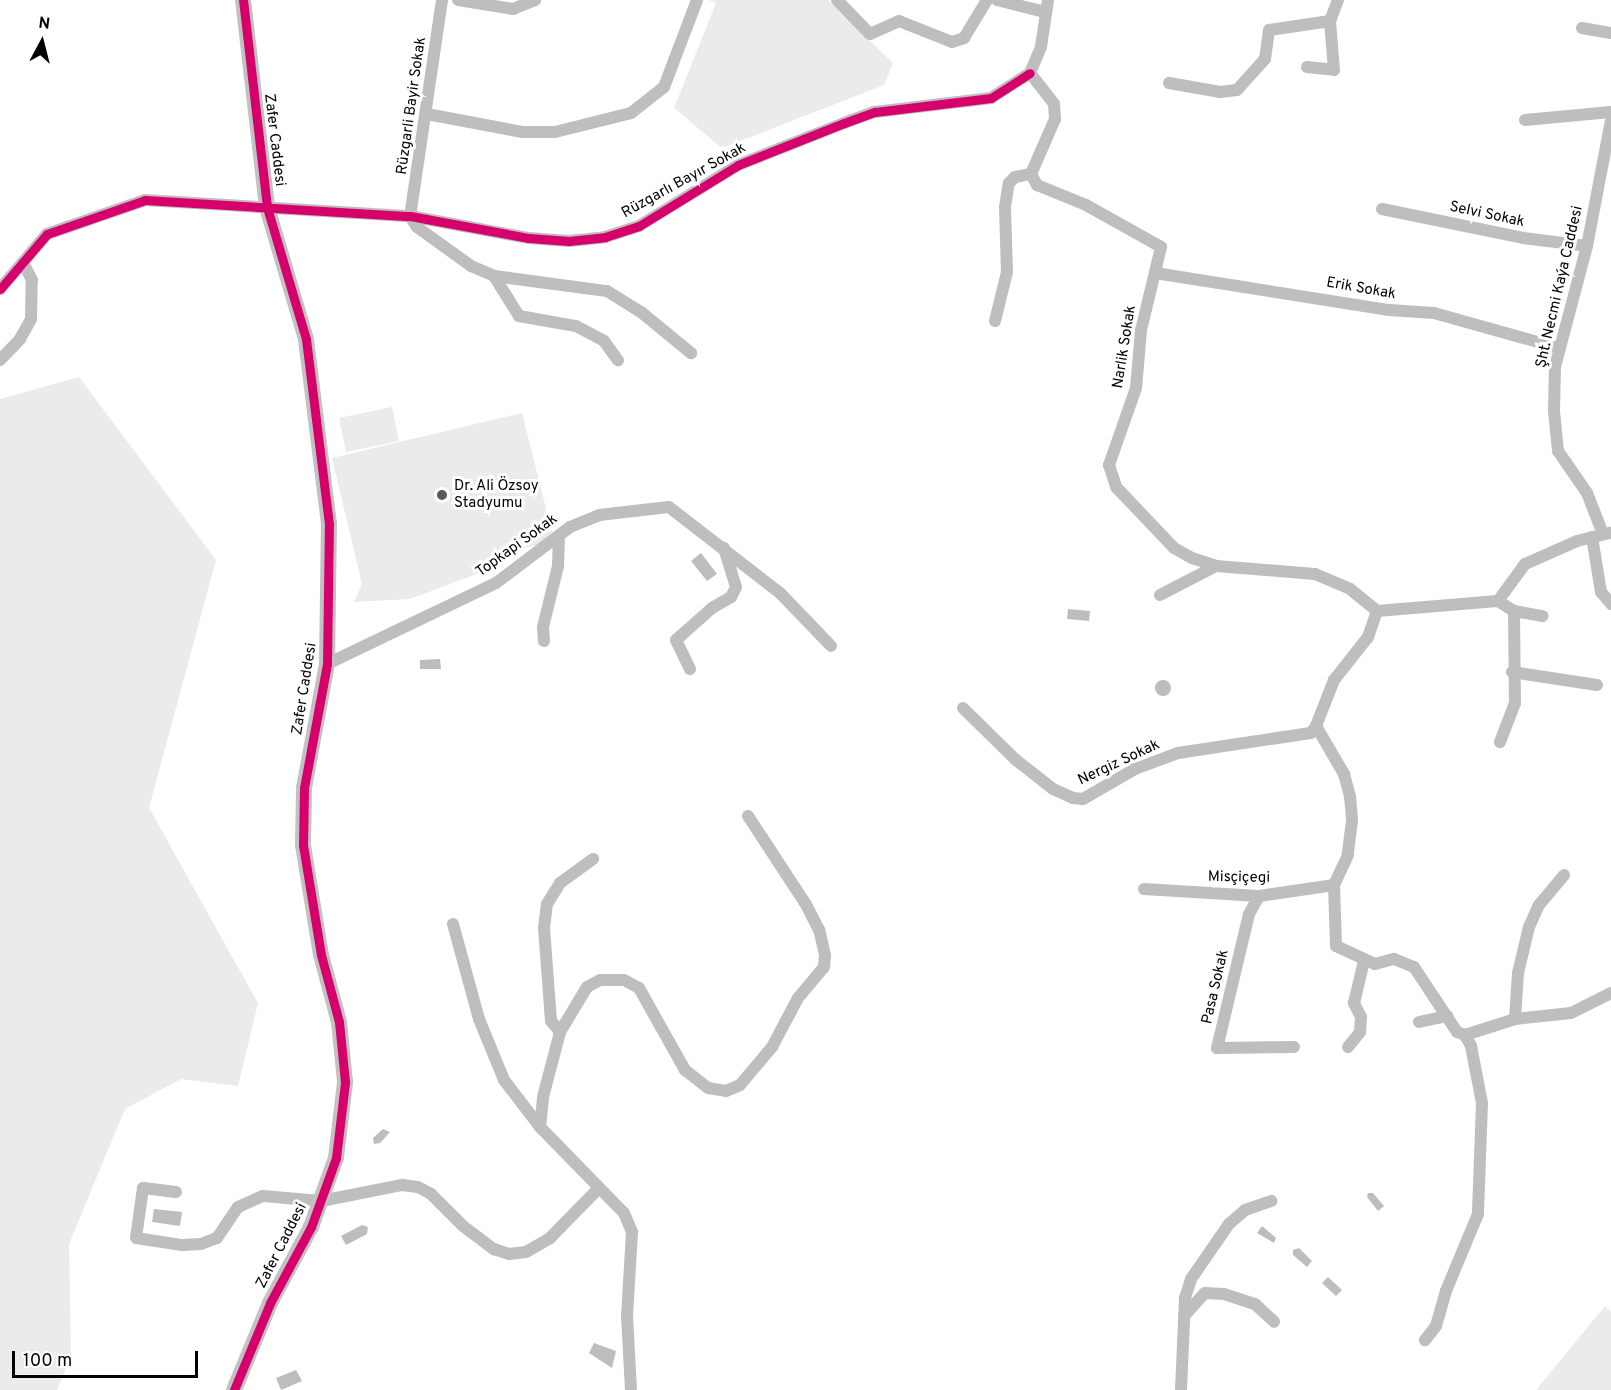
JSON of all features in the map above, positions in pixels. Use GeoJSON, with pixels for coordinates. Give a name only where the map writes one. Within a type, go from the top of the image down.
{"type":"FeatureCollection","features":[{"type":"Feature","properties":{"kind":"street","name":"Zafer Caddesi"},"geometry":{"type":"LineString","coordinates":[[234,1390],[270,1303],[311,1227],[321,1201],[336,1158],[345,1082],[339,1022],[321,955],[303,845],[304,788],[327,664],[329,524],[313,378],[295,292],[267,207],[243,0]]}},
{"type":"Feature","properties":{"kind":"street","name":"Rüzgarli Bayir Sokak"},"geometry":{"type":"LineString","coordinates":[[410,216],[427,114],[442,0]]}},
{"type":"Feature","properties":{"kind":"street"},"geometry":{"type":"LineString","coordinates":[[458,0],[513,9],[535,0]]}},
{"type":"Feature","properties":{"kind":"street"},"geometry":{"type":"LineString","coordinates":[[427,114],[522,132],[555,132],[632,113],[664,87],[697,0]]}},
{"type":"Feature","properties":{"kind":"street"},"geometry":{"type":"LineString","coordinates":[[837,0],[870,34],[899,21],[952,42],[964,38],[987,0]]}},
{"type":"Feature","properties":{"kind":"street"},"geometry":{"type":"LineString","coordinates":[[996,321],[1007,272],[1005,207],[1009,183],[1015,177],[1031,174],[1055,119],[1054,104],[1030,73],[1041,46],[1047,6],[997,0]]}},
{"type":"Feature","properties":{"kind":"street"},"geometry":{"type":"LineString","coordinates":[[1307,67],[1334,70],[1330,21],[1338,0]]}},
{"type":"Feature","properties":{"kind":"street"},"geometry":{"type":"LineString","coordinates":[[1169,83],[1220,92],[1238,90],[1265,59],[1269,30],[1330,21]]}},
{"type":"Feature","properties":{"kind":"street"},"geometry":{"type":"LineString","coordinates":[[1582,28],[1611,33]]}},
{"type":"Feature","properties":{"kind":"street","name":"Rüzgarlı Bayır Sokak"},"geometry":{"type":"LineString","coordinates":[[24,264],[47,234],[145,200],[410,216],[529,238],[569,241],[604,237],[639,226],[738,165],[844,123],[875,112],[991,98],[1030,73]]}},
{"type":"Feature","properties":{"kind":"street"},"geometry":{"type":"LineString","coordinates":[[1525,120],[1611,112]]}},
{"type":"Feature","properties":{"kind":"street","name":"Şht. Necmi Kaýa Caddesi"},"geometry":{"type":"LineString","coordinates":[[1611,120],[1587,246],[1559,348],[1554,411],[1558,452],[1587,493],[1602,535],[1600,592],[1611,604]]}},
{"type":"Feature","properties":{"kind":"street","name":"Narlik Sokak"},"geometry":{"type":"LineString","coordinates":[[1031,174],[1037,185],[1086,205],[1161,247],[1141,330],[1136,388],[1109,465],[1110,476],[1142,518],[1173,548],[1216,566],[1315,574],[1350,589],[1383,611]]}},
{"type":"Feature","properties":{"kind":"street","name":"Selvi Sokak"},"geometry":{"type":"LineString","coordinates":[[1382,209],[1523,238],[1587,246]]}},
{"type":"Feature","properties":{"kind":"street"},"geometry":{"type":"LineString","coordinates":[[410,216],[429,237],[471,266],[494,276],[607,291],[641,312],[691,353]]}},
{"type":"Feature","properties":{"kind":"street"},"geometry":{"type":"LineString","coordinates":[[0,289],[24,264],[32,280],[31,319],[20,339],[0,360]]}},
{"type":"Feature","properties":{"kind":"street","name":"Erik Sokak"},"geometry":{"type":"LineString","coordinates":[[1155,273],[1389,310],[1434,313],[1559,348]]}},
{"type":"Feature","properties":{"kind":"street"},"geometry":{"type":"LineString","coordinates":[[494,276],[519,316],[585,329],[604,341],[618,360]]}},
{"type":"Feature","properties":{"kind":"street","name":"Topkapi Sokak"},"geometry":{"type":"LineString","coordinates":[[327,664],[496,583],[570,526],[599,515],[669,507],[781,594],[831,646]]}},
{"type":"Feature","properties":{"kind":"street"},"geometry":{"type":"LineString","coordinates":[[1498,601],[1525,564],[1602,535]]}},
{"type":"Feature","properties":{"kind":"street"},"geometry":{"type":"LineString","coordinates":[[544,641],[543,627],[558,566],[559,536]]}},
{"type":"Feature","properties":{"kind":"street"},"geometry":{"type":"LineString","coordinates":[[690,669],[676,640],[712,608],[731,597],[736,587],[724,548]]}},
{"type":"Feature","properties":{"kind":"street"},"geometry":{"type":"LineString","coordinates":[[1160,595],[1216,566]]}},
{"type":"Feature","properties":{"kind":"street"},"geometry":{"type":"LineString","coordinates":[[1543,616],[1514,611],[1498,601],[1383,611],[1368,638],[1334,680],[1316,726],[1344,774],[1350,796],[1352,820],[1348,855],[1334,885],[1336,946],[1374,964],[1394,958],[1414,967],[1457,1032],[1464,1035],[1515,1019],[1571,1013],[1611,993]]}},
{"type":"Feature","properties":{"kind":"street"},"geometry":{"type":"LineString","coordinates":[[1500,742],[1515,703],[1512,672],[1514,611]]}},
{"type":"Feature","properties":{"kind":"street"},"geometry":{"type":"LineString","coordinates":[[1512,672],[1597,685]]}},
{"type":"Feature","properties":{"kind":"street","name":"Nergiz Sokak"},"geometry":{"type":"LineString","coordinates":[[963,708],[1016,760],[1053,789],[1073,798],[1083,799],[1135,769],[1178,753],[1311,733],[1316,726]]}},
{"type":"Feature","properties":{"kind":"street"},"geometry":{"type":"LineString","coordinates":[[540,1127],[543,1097],[560,1032],[587,987],[600,980],[624,980],[639,988],[648,999],[685,1070],[698,1083],[726,1091],[740,1085],[772,1047],[798,998],[824,967],[825,955],[819,930],[805,903],[748,816]]}},
{"type":"Feature","properties":{"kind":"street"},"geometry":{"type":"LineString","coordinates":[[560,1032],[551,1021],[543,927],[547,904],[560,883],[593,859]]}},
{"type":"Feature","properties":{"kind":"street"},"geometry":{"type":"LineString","coordinates":[[1515,1019],[1518,973],[1529,927],[1546,894],[1564,875]]}},
{"type":"Feature","properties":{"kind":"street","name":"Misçiçegi"},"geometry":{"type":"LineString","coordinates":[[1144,889],[1259,896],[1334,885]]}},
{"type":"Feature","properties":{"kind":"street","name":"Pasa Sokak"},"geometry":{"type":"LineString","coordinates":[[1259,896],[1249,914],[1218,1048],[1294,1047]]}},
{"type":"Feature","properties":{"kind":"street"},"geometry":{"type":"LineString","coordinates":[[453,924],[492,1057],[515,1098],[598,1189],[624,1213],[632,1232],[627,1316],[631,1390]]}},
{"type":"Feature","properties":{"kind":"street"},"geometry":{"type":"LineString","coordinates":[[1348,1047],[1360,1032],[1361,1017],[1354,1003],[1364,961]]}},
{"type":"Feature","properties":{"kind":"street"},"geometry":{"type":"LineString","coordinates":[[1419,1022],[1447,1016]]}},
{"type":"Feature","properties":{"kind":"street"},"geometry":{"type":"LineString","coordinates":[[1425,1340],[1436,1326],[1446,1291],[1478,1214],[1482,1103],[1478,1065],[1464,1035]]}},
{"type":"Feature","properties":{"kind":"street"},"geometry":{"type":"LineString","coordinates":[[176,1191],[143,1188],[136,1238],[182,1245],[201,1244],[217,1238],[238,1207],[263,1196],[321,1201],[375,1189],[418,1187],[487,1243],[509,1254],[526,1252],[550,1238],[598,1189]]}},
{"type":"Feature","properties":{"kind":"street"},"geometry":{"type":"LineString","coordinates":[[1181,1390],[1184,1316],[1191,1279],[1209,1248],[1245,1210],[1271,1201]]}},
{"type":"Feature","properties":{"kind":"street"},"geometry":{"type":"LineString","coordinates":[[1184,1316],[1205,1293],[1224,1294],[1255,1304],[1274,1322]]}},
{"type":"Feature","properties":{"kind":"street","name":"Zafer Caddesi"},"geometry":{"type":"LineString","coordinates":[[244,1390],[245,1366]]}},
{"type":"Feature","properties":{"kind":"shaded area"},"geometry":{"type":"Polygon","coordinates":[[[709,0],[828,0],[893,63],[884,85],[722,148],[674,108],[716,3],[709,0]]]}},
{"type":"Feature","properties":{"kind":"shaded area"},"geometry":{"type":"Polygon","coordinates":[[[79,377],[216,560],[149,808],[258,1003],[238,1086],[181,1079],[125,1109],[69,1244],[71,1356],[57,1390],[0,1390],[0,399],[79,377]]]}},
{"type":"Feature","properties":{"kind":"shaded area"},"geometry":{"type":"Polygon","coordinates":[[[392,407],[399,441],[346,452],[339,418],[392,407]]]}},
{"type":"Feature","properties":{"kind":"shaded area","name":"Dr. Ali Özsoy Stadyumu"},"geometry":{"type":"Polygon","coordinates":[[[522,413],[552,532],[544,543],[492,557],[482,572],[410,599],[354,602],[362,584],[332,458],[522,413]]]}},
{"type":"Feature","properties":{"kind":"shaded area"},"geometry":{"type":"Polygon","coordinates":[[[701,553],[717,574],[707,581],[691,561],[701,553]]]}},
{"type":"Feature","properties":{"kind":"shaded area"},"geometry":{"type":"Polygon","coordinates":[[[1068,609],[1090,611],[1089,621],[1067,619],[1068,609]]]}},
{"type":"Feature","properties":{"kind":"shaded area"},"geometry":{"type":"Polygon","coordinates":[[[440,659],[441,669],[420,669],[420,660],[440,659]]]}},
{"type":"Feature","properties":{"kind":"shaded area"},"geometry":{"type":"Polygon","coordinates":[[[1160,680],[1166,680],[1171,688],[1169,694],[1160,696],[1155,691],[1155,685],[1160,680]]]}},
{"type":"Feature","properties":{"kind":"shaded area"},"geometry":{"type":"Polygon","coordinates":[[[383,1129],[390,1132],[380,1143],[374,1144],[373,1138],[383,1129]]]}},
{"type":"Feature","properties":{"kind":"shaded area"},"geometry":{"type":"Polygon","coordinates":[[[1368,1193],[1373,1193],[1384,1206],[1378,1211],[1367,1197],[1368,1193]]]}},
{"type":"Feature","properties":{"kind":"shaded area"},"geometry":{"type":"Polygon","coordinates":[[[154,1209],[182,1212],[180,1226],[152,1222],[154,1209]]]}},
{"type":"Feature","properties":{"kind":"shaded area"},"geometry":{"type":"Polygon","coordinates":[[[362,1225],[368,1227],[367,1234],[346,1245],[341,1236],[362,1225]]]}},
{"type":"Feature","properties":{"kind":"shaded area"},"geometry":{"type":"Polygon","coordinates":[[[1262,1226],[1276,1238],[1274,1243],[1257,1233],[1262,1226]]]}},
{"type":"Feature","properties":{"kind":"shaded area"},"geometry":{"type":"Polygon","coordinates":[[[1299,1248],[1312,1261],[1307,1267],[1293,1255],[1293,1250],[1299,1248]]]}},
{"type":"Feature","properties":{"kind":"shaded area"},"geometry":{"type":"Polygon","coordinates":[[[1328,1277],[1342,1290],[1336,1296],[1322,1283],[1328,1277]]]}},
{"type":"Feature","properties":{"kind":"shaded area"},"geometry":{"type":"Polygon","coordinates":[[[1605,1306],[1611,1312],[1611,1390],[1536,1390],[1605,1306]]]}},
{"type":"Feature","properties":{"kind":"shaded area"},"geometry":{"type":"Polygon","coordinates":[[[594,1343],[616,1351],[612,1368],[589,1353],[594,1343]]]}},
{"type":"Feature","properties":{"kind":"shaded area"},"geometry":{"type":"Polygon","coordinates":[[[296,1370],[302,1381],[281,1390],[276,1378],[296,1370]]]}},
{"type":"Feature","properties":{"kind":"cycle path"},"geometry":{"type":"LineString","coordinates":[[234,1390],[270,1303],[311,1227],[336,1158],[345,1082],[339,1022],[321,955],[303,845],[304,788],[327,664],[329,524],[306,339],[267,207],[243,0]]}},
{"type":"Feature","properties":{"kind":"cycle path"},"geometry":{"type":"LineString","coordinates":[[0,289],[47,234],[145,200],[410,216],[529,238],[569,241],[605,237],[639,226],[738,165],[844,123],[875,112],[991,98],[1030,73]]}},
{"type":"Feature","properties":{"kind":"place","name":"Dr. Ali Özsoy Stadyumu"},"geometry":{"type":"Point","coordinates":[442,495]}}]}
